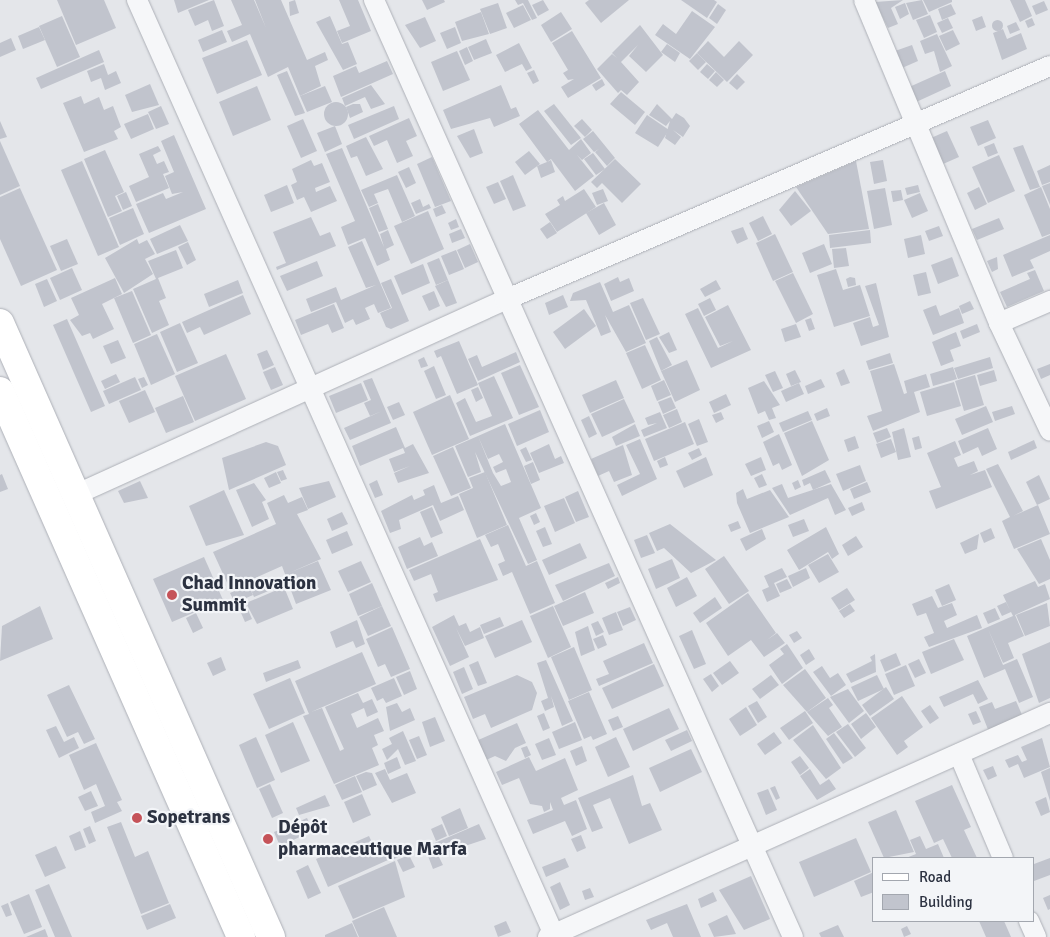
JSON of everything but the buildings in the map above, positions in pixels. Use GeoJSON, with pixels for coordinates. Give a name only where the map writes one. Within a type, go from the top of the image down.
{"type":"FeatureCollection","features":[{"type":"Feature","properties":{"kind":"main road"},"geometry":{"type":"LineString","coordinates":[[0,324],[272,937]]}},
{"type":"Feature","properties":{"kind":"main road"},"geometry":{"type":"LineString","coordinates":[[0,392],[241,937]]}},
{"type":"Feature","properties":{"kind":"street"},"geometry":{"type":"LineString","coordinates":[[137,0],[306,388],[553,936],[1050,713]]}},
{"type":"Feature","properties":{"kind":"street"},"geometry":{"type":"LineString","coordinates":[[374,0],[505,300],[793,937]]}},
{"type":"Feature","properties":{"kind":"street"},"geometry":{"type":"LineString","coordinates":[[864,0],[999,323],[1050,431]]}},
{"type":"Feature","properties":{"kind":"street"},"geometry":{"type":"LineString","coordinates":[[77,494],[306,388],[505,300],[915,122],[1050,66]]}},
{"type":"Feature","properties":{"kind":"street"},"geometry":{"type":"LineString","coordinates":[[999,323],[1050,301]]}},
{"type":"Feature","properties":{"kind":"street"},"geometry":{"type":"LineString","coordinates":[[959,754],[1002,857]]}},
{"type":"Feature","properties":{"kind":"street"},"geometry":{"type":"LineString","coordinates":[[1028,922],[1036,937]]}},
{"type":"Feature","properties":{"kind":"place","name":"Chad Innovation Summit"},"geometry":{"type":"Point","coordinates":[172,595]}},
{"type":"Feature","properties":{"kind":"place","name":"Sopetrans"},"geometry":{"type":"Point","coordinates":[137,818]}},
{"type":"Feature","properties":{"kind":"place","name":"Dépôt pharmaceutique Marfa"},"geometry":{"type":"Point","coordinates":[268,839]}}]}
